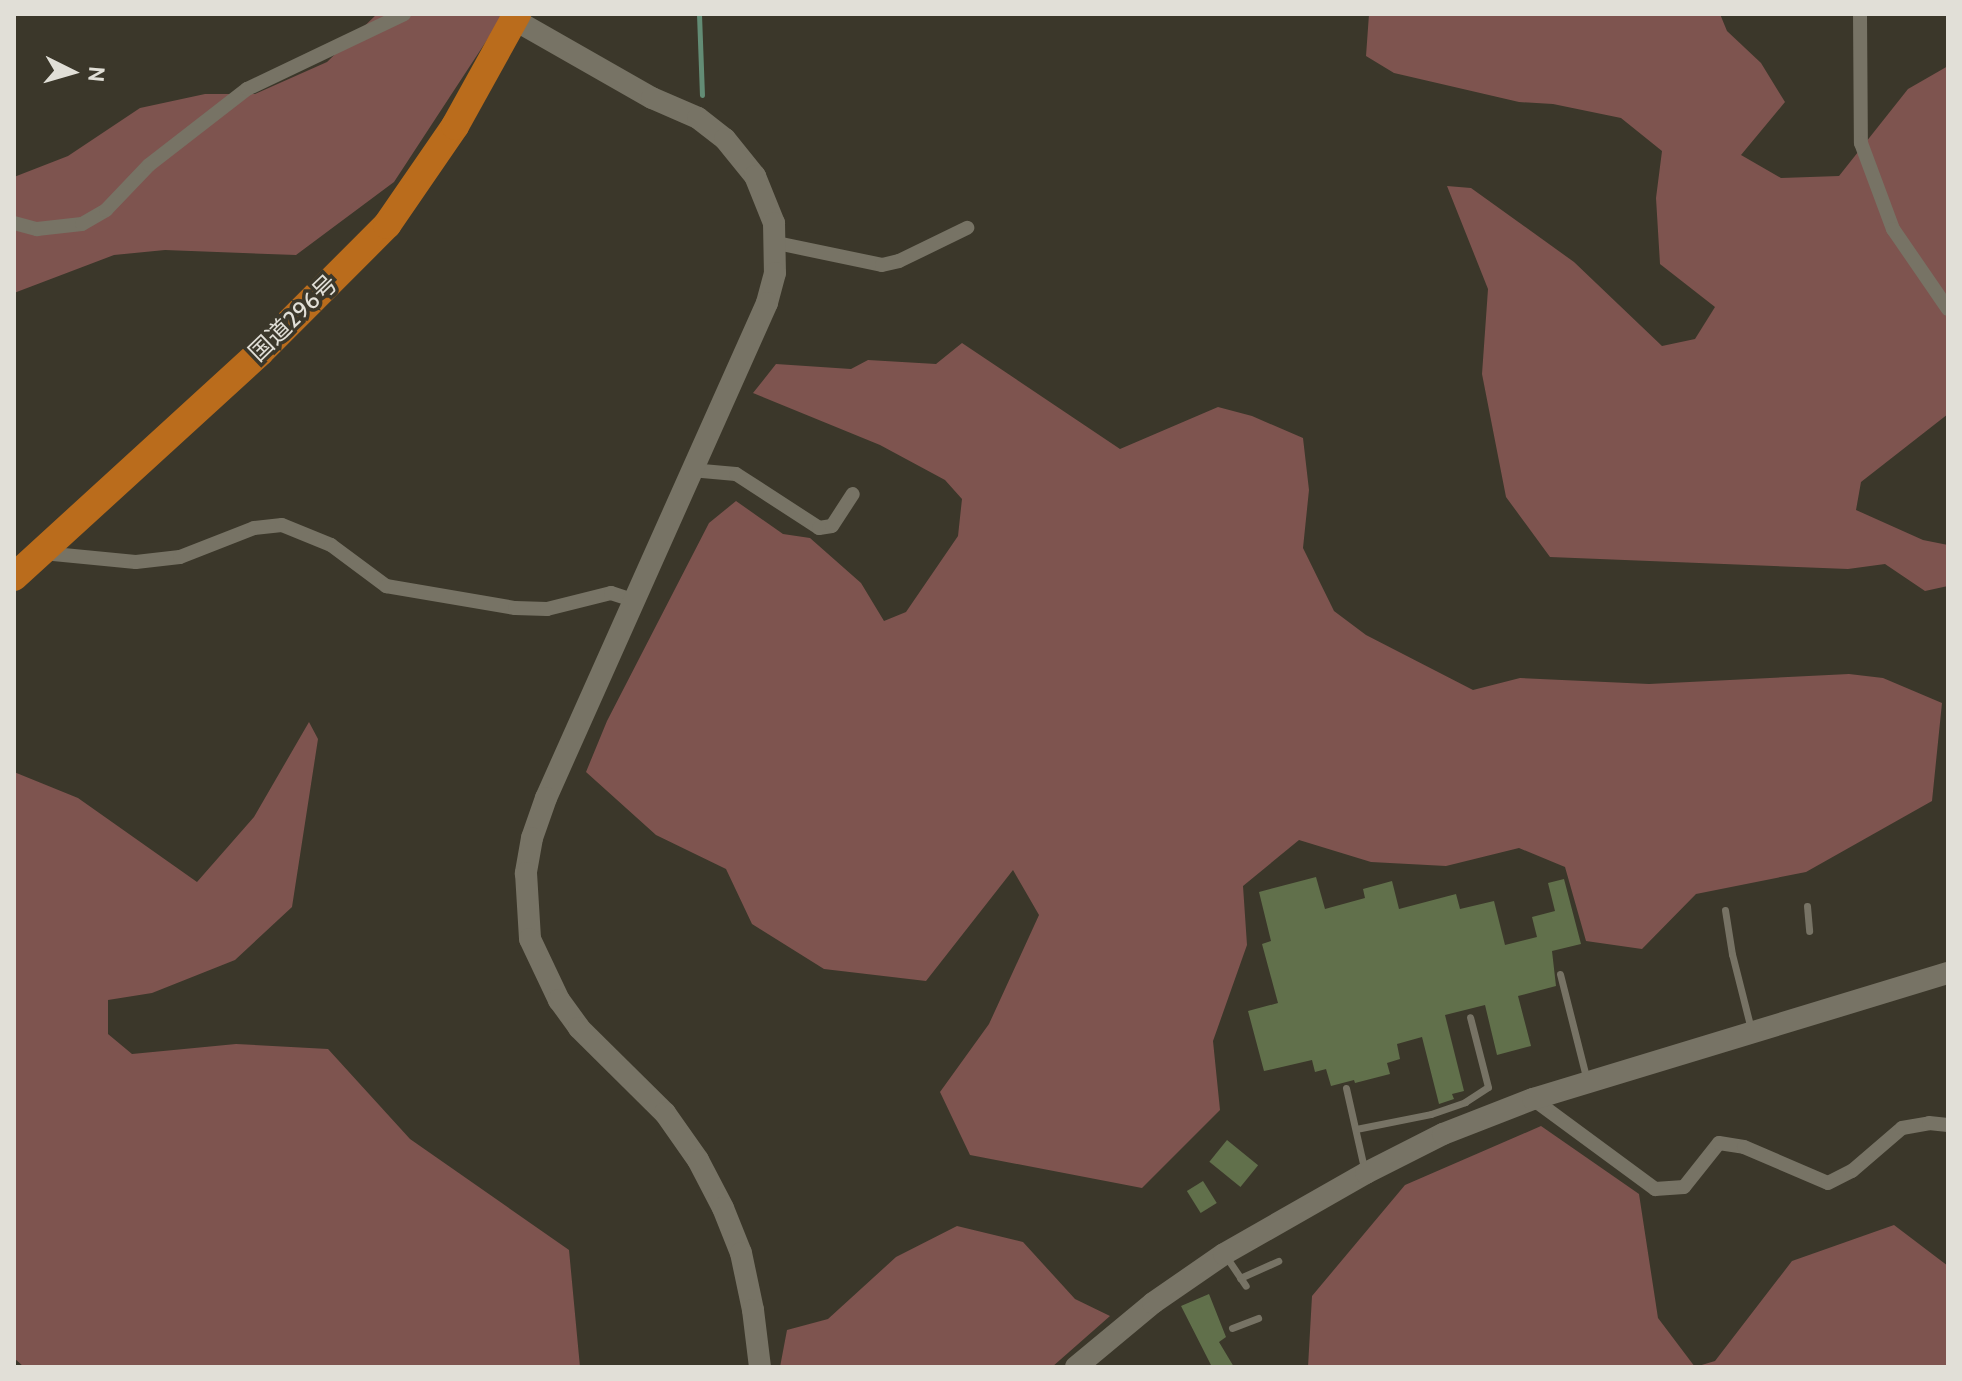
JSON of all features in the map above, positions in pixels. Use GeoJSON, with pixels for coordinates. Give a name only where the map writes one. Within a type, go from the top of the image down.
{"type":"FeatureCollection","features":[{"type":"Feature","properties":{"kind":"highway","name":"国道296号"},"geometry":{"type":"LineString","coordinates":[[14,577],[260,352],[387,225],[455,126],[510,16]]}},
{"type":"Feature","properties":{"kind":"street"},"geometry":{"type":"LineString","coordinates":[[14,223],[37,229],[82,224],[106,210],[149,165],[247,89],[404,14]]}},
{"type":"Feature","properties":{"kind":"street"},"geometry":{"type":"LineString","coordinates":[[1860,14],[1861,143],[1893,229],[1948,309]]}},
{"type":"Feature","properties":{"kind":"street"},"geometry":{"type":"LineString","coordinates":[[510,16],[652,98],[698,118],[725,139],[742,157],[767,199],[777,243],[775,273],[767,303],[546,798],[532,838],[526,873],[530,939],[553,989],[579,1028],[665,1113],[711,1184],[741,1253],[753,1310],[760,1367]]}},
{"type":"Feature","properties":{"kind":"street"},"geometry":{"type":"LineString","coordinates":[[777,243],[882,265],[899,261],[967,228]]}},
{"type":"Feature","properties":{"kind":"street"},"geometry":{"type":"LineString","coordinates":[[691,470],[736,474],[819,528],[832,526],[853,494]]}},
{"type":"Feature","properties":{"kind":"street"},"geometry":{"type":"LineString","coordinates":[[38,553],[136,562],[180,557],[254,528],[282,525],[331,545],[386,586],[515,608],[547,609],[611,593],[633,600]]}},
{"type":"Feature","properties":{"kind":"street"},"geometry":{"type":"LineString","coordinates":[[1076,1367],[1153,1303],[1224,1254],[1366,1173],[1443,1134],[1533,1099],[1948,973]]}},
{"type":"Feature","properties":{"kind":"street"},"geometry":{"type":"LineString","coordinates":[[1533,1099],[1655,1189],[1684,1187],[1719,1143],[1744,1147],[1828,1183],[1852,1171],[1878,1145],[1902,1128],[1929,1123],[1948,1125]]}},
{"type":"Feature","properties":{"kind":"lane"},"geometry":{"type":"LineString","coordinates":[[1807,906],[1809,931]]}},
{"type":"Feature","properties":{"kind":"lane"},"geometry":{"type":"LineString","coordinates":[[1725,910],[1732,954],[1752,1034]]}},
{"type":"Feature","properties":{"kind":"lane"},"geometry":{"type":"LineString","coordinates":[[1560,974],[1588,1083]]}},
{"type":"Feature","properties":{"kind":"lane"},"geometry":{"type":"LineString","coordinates":[[1356,1129],[1431,1114],[1465,1102],[1488,1087],[1470,1017]]}},
{"type":"Feature","properties":{"kind":"lane"},"geometry":{"type":"LineString","coordinates":[[1346,1088],[1366,1173]]}},
{"type":"Feature","properties":{"kind":"lane"},"geometry":{"type":"LineString","coordinates":[[1224,1254],[1246,1286]]}},
{"type":"Feature","properties":{"kind":"lane"},"geometry":{"type":"LineString","coordinates":[[1240,1278],[1278,1261]]}},
{"type":"Feature","properties":{"kind":"lane"},"geometry":{"type":"LineString","coordinates":[[1232,1328],[1258,1318]]}},
{"type":"Feature","properties":{"kind":"shaded area"},"geometry":{"type":"Polygon","coordinates":[[[377,14],[504,14],[394,182],[296,255],[165,250],[114,255],[14,293],[14,177],[68,156],[140,108],[205,94],[255,94],[327,62],[377,14]]]}},
{"type":"Feature","properties":{"kind":"shaded area"},"geometry":{"type":"Polygon","coordinates":[[[1369,14],[1720,14],[1727,31],[1761,63],[1785,102],[1741,155],[1781,178],[1839,176],[1908,89],[1948,66],[1948,414],[1861,482],[1856,510],[1923,540],[1948,545],[1948,586],[1925,591],[1885,564],[1848,569],[1550,557],[1506,497],[1482,374],[1488,289],[1447,186],[1471,188],[1574,262],[1662,346],[1695,339],[1715,307],[1660,264],[1656,198],[1662,151],[1621,118],[1553,104],[1519,102],[1394,73],[1366,56],[1369,14]]]}},
{"type":"Feature","properties":{"kind":"shaded area"},"geometry":{"type":"Polygon","coordinates":[[[962,343],[1120,449],[1218,407],[1252,416],[1303,438],[1309,490],[1303,548],[1334,611],[1366,635],[1473,690],[1520,678],[1649,684],[1849,674],[1883,678],[1942,703],[1932,801],[1806,872],[1696,894],[1642,949],[1586,941],[1565,867],[1519,848],[1446,866],[1371,862],[1299,840],[1243,886],[1247,945],[1213,1041],[1220,1110],[1142,1188],[970,1155],[940,1092],[989,1024],[1039,915],[1013,870],[926,981],[824,969],[752,924],[726,869],[656,835],[586,772],[607,721],[709,523],[736,501],[783,534],[810,538],[861,583],[884,621],[906,612],[958,536],[962,499],[945,480],[880,445],[753,393],[776,364],[851,369],[868,360],[936,364],[962,343]]]}},
{"type":"Feature","properties":{"kind":"shaded area"},"geometry":{"type":"Polygon","coordinates":[[[309,722],[318,739],[292,907],[235,960],[152,993],[108,1000],[108,1034],[132,1054],[236,1044],[328,1049],[410,1139],[569,1250],[580,1367],[24,1367],[14,1358],[14,772],[78,798],[197,882],[254,817],[309,722]]]}},
{"type":"Feature","properties":{"kind":"shaded area"},"geometry":{"type":"Polygon","coordinates":[[[1541,1126],[1639,1194],[1658,1318],[1695,1367],[1308,1367],[1312,1296],[1405,1185],[1541,1126]]]}},
{"type":"Feature","properties":{"kind":"shaded area"},"geometry":{"type":"Polygon","coordinates":[[[1894,1225],[1948,1266],[1948,1367],[1695,1367],[1715,1361],[1792,1261],[1894,1225]]]}},
{"type":"Feature","properties":{"kind":"shaded area"},"geometry":{"type":"Polygon","coordinates":[[[957,1226],[1023,1242],[1075,1299],[1110,1316],[1052,1367],[780,1367],[787,1330],[828,1319],[896,1257],[957,1226]]]}},
{"type":"Feature","properties":{"kind":"building"},"geometry":{"type":"Polygon","coordinates":[[[1316,877],[1325,909],[1365,898],[1363,889],[1392,881],[1399,909],[1456,894],[1460,909],[1494,901],[1505,945],[1537,937],[1532,917],[1555,911],[1548,883],[1564,879],[1581,944],[1552,951],[1556,986],[1518,996],[1531,1046],[1497,1055],[1485,1005],[1445,1015],[1464,1091],[1452,1094],[1454,1099],[1439,1104],[1422,1037],[1397,1044],[1400,1059],[1387,1063],[1390,1074],[1355,1083],[1354,1080],[1331,1086],[1326,1069],[1315,1072],[1312,1060],[1264,1071],[1248,1011],[1278,1003],[1262,944],[1271,941],[1259,892],[1316,877]]]}},
{"type":"Feature","properties":{"kind":"building"},"geometry":{"type":"Polygon","coordinates":[[[1227,1140],[1258,1165],[1240,1187],[1209,1162],[1227,1140]]]}},
{"type":"Feature","properties":{"kind":"building"},"geometry":{"type":"Polygon","coordinates":[[[1203,1181],[1217,1203],[1201,1213],[1187,1191],[1203,1181]]]}},
{"type":"Feature","properties":{"kind":"building"},"geometry":{"type":"Polygon","coordinates":[[[1209,1294],[1226,1337],[1219,1342],[1234,1367],[1212,1367],[1181,1306],[1209,1294]]]}},
{"type":"Feature","properties":{"kind":"waterway"},"geometry":{"type":"LineString","coordinates":[[699,14],[702,95]]}}]}
